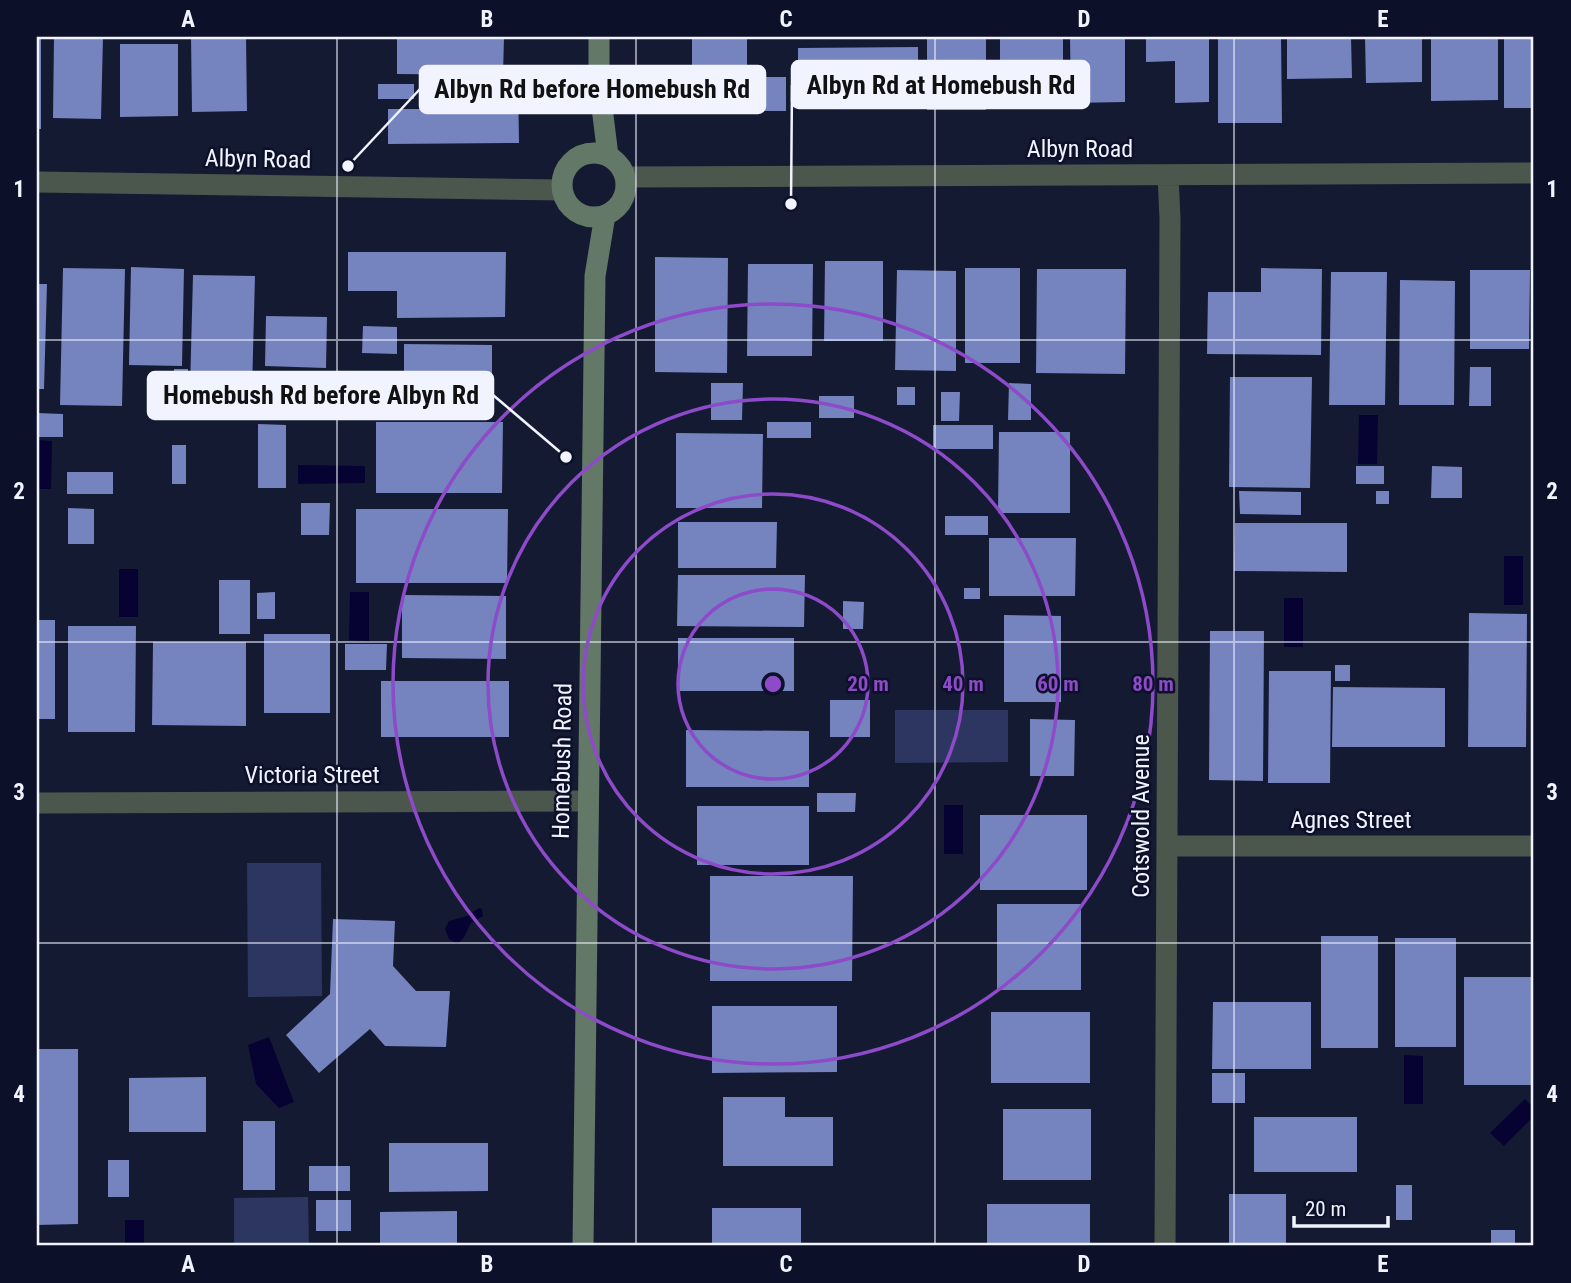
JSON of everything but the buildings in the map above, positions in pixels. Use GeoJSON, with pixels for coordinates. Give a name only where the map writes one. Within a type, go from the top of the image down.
{"type":"FeatureCollection","features":[{"type":"Feature","properties":{"kind":"main road"},"geometry":{"type":"LineString","coordinates":[[598,37],[598,83],[608,156]]}},
{"type":"Feature","properties":{"kind":"main road"},"geometry":{"type":"LineString","coordinates":[[586,154],[598,83]]}},
{"type":"Feature","properties":{"kind":"main road"},"geometry":{"type":"LineString","coordinates":[[562,190],[566,170],[574,160],[586,154],[608,156],[619,164],[626,177],[626,193],[612,212],[595,216]]}},
{"type":"Feature","properties":{"kind":"main road","name":"Homebush Road"},"geometry":{"type":"LineString","coordinates":[[562,190],[572,208],[595,216],[583,1246]]}},
{"type":"Feature","properties":{"kind":"street","name":"Albyn Road"},"geometry":{"type":"LineString","coordinates":[[626,177],[1534,173]]}},
{"type":"Feature","properties":{"kind":"street","name":"Cotswold Avenue"},"geometry":{"type":"LineString","coordinates":[[1165,1246],[1170,219],[1168,175]]}},
{"type":"Feature","properties":{"kind":"street","name":"Albyn Road"},"geometry":{"type":"LineString","coordinates":[[37,182],[562,190]]}},
{"type":"Feature","properties":{"kind":"street","name":"Victoria Street"},"geometry":{"type":"LineString","coordinates":[[37,803],[588,801]]}},
{"type":"Feature","properties":{"kind":"street","name":"Agnes Street"},"geometry":{"type":"LineString","coordinates":[[1167,846],[1534,846]]}},
{"type":"Feature","properties":{"kind":"shaded area"},"geometry":{"type":"Polygon","coordinates":[[[1359,415],[1378,415],[1377,464],[1358,464],[1359,415]]]}},
{"type":"Feature","properties":{"kind":"shaded area"},"geometry":{"type":"Polygon","coordinates":[[[37,440],[52,441],[51,489],[37,489],[37,440]]]}},
{"type":"Feature","properties":{"kind":"shaded area"},"geometry":{"type":"Polygon","coordinates":[[[298,465],[365,466],[365,483],[298,484],[298,465]]]}},
{"type":"Feature","properties":{"kind":"shaded area"},"geometry":{"type":"Polygon","coordinates":[[[1504,556],[1523,556],[1523,605],[1504,605],[1504,556]]]}},
{"type":"Feature","properties":{"kind":"shaded area"},"geometry":{"type":"Polygon","coordinates":[[[119,569],[138,569],[138,617],[119,617],[119,569]]]}},
{"type":"Feature","properties":{"kind":"shaded area"},"geometry":{"type":"Polygon","coordinates":[[[350,592],[369,592],[369,641],[349,640],[350,592]]]}},
{"type":"Feature","properties":{"kind":"shaded area"},"geometry":{"type":"Polygon","coordinates":[[[1284,598],[1303,598],[1303,647],[1284,647],[1284,598]]]}},
{"type":"Feature","properties":{"kind":"shaded area"},"geometry":{"type":"Polygon","coordinates":[[[895,710],[1008,710],[1008,762],[895,763],[895,710]]]}},
{"type":"Feature","properties":{"kind":"shaded area"},"geometry":{"type":"Polygon","coordinates":[[[944,805],[963,805],[963,854],[944,854],[944,805]]]}},
{"type":"Feature","properties":{"kind":"shaded area"},"geometry":{"type":"Polygon","coordinates":[[[247,863],[321,863],[322,996],[248,997],[247,863]]]}},
{"type":"Feature","properties":{"kind":"shaded area"},"geometry":{"type":"Polygon","coordinates":[[[479,908],[482,909],[483,916],[471,923],[463,939],[457,944],[449,939],[445,929],[449,921],[467,916],[479,908]]]}},
{"type":"Feature","properties":{"kind":"shaded area"},"geometry":{"type":"Polygon","coordinates":[[[269,1037],[294,1102],[279,1108],[256,1084],[248,1045],[269,1037]]]}},
{"type":"Feature","properties":{"kind":"shaded area"},"geometry":{"type":"Polygon","coordinates":[[[1404,1055],[1423,1056],[1423,1104],[1404,1104],[1404,1055]]]}},
{"type":"Feature","properties":{"kind":"shaded area"},"geometry":{"type":"Polygon","coordinates":[[[1525,1099],[1534,1108],[1534,1116],[1504,1146],[1490,1133],[1525,1099]]]}},
{"type":"Feature","properties":{"kind":"shaded area"},"geometry":{"type":"Polygon","coordinates":[[[308,1197],[309,1246],[234,1246],[234,1198],[308,1197]]]}},
{"type":"Feature","properties":{"kind":"shaded area"},"geometry":{"type":"Polygon","coordinates":[[[125,1220],[144,1220],[144,1246],[125,1246],[125,1220]]]}},
{"type":"Feature","properties":{"kind":"place","name":"Albyn Rd before Homebush Rd"},"geometry":{"type":"Point","coordinates":[348,166]}},
{"type":"Feature","properties":{"kind":"place","name":"Albyn Rd at Homebush Rd"},"geometry":{"type":"Point","coordinates":[791,204]}},
{"type":"Feature","properties":{"kind":"place","name":"Homebush Rd before Albyn Rd"},"geometry":{"type":"Point","coordinates":[566,457]}}]}
